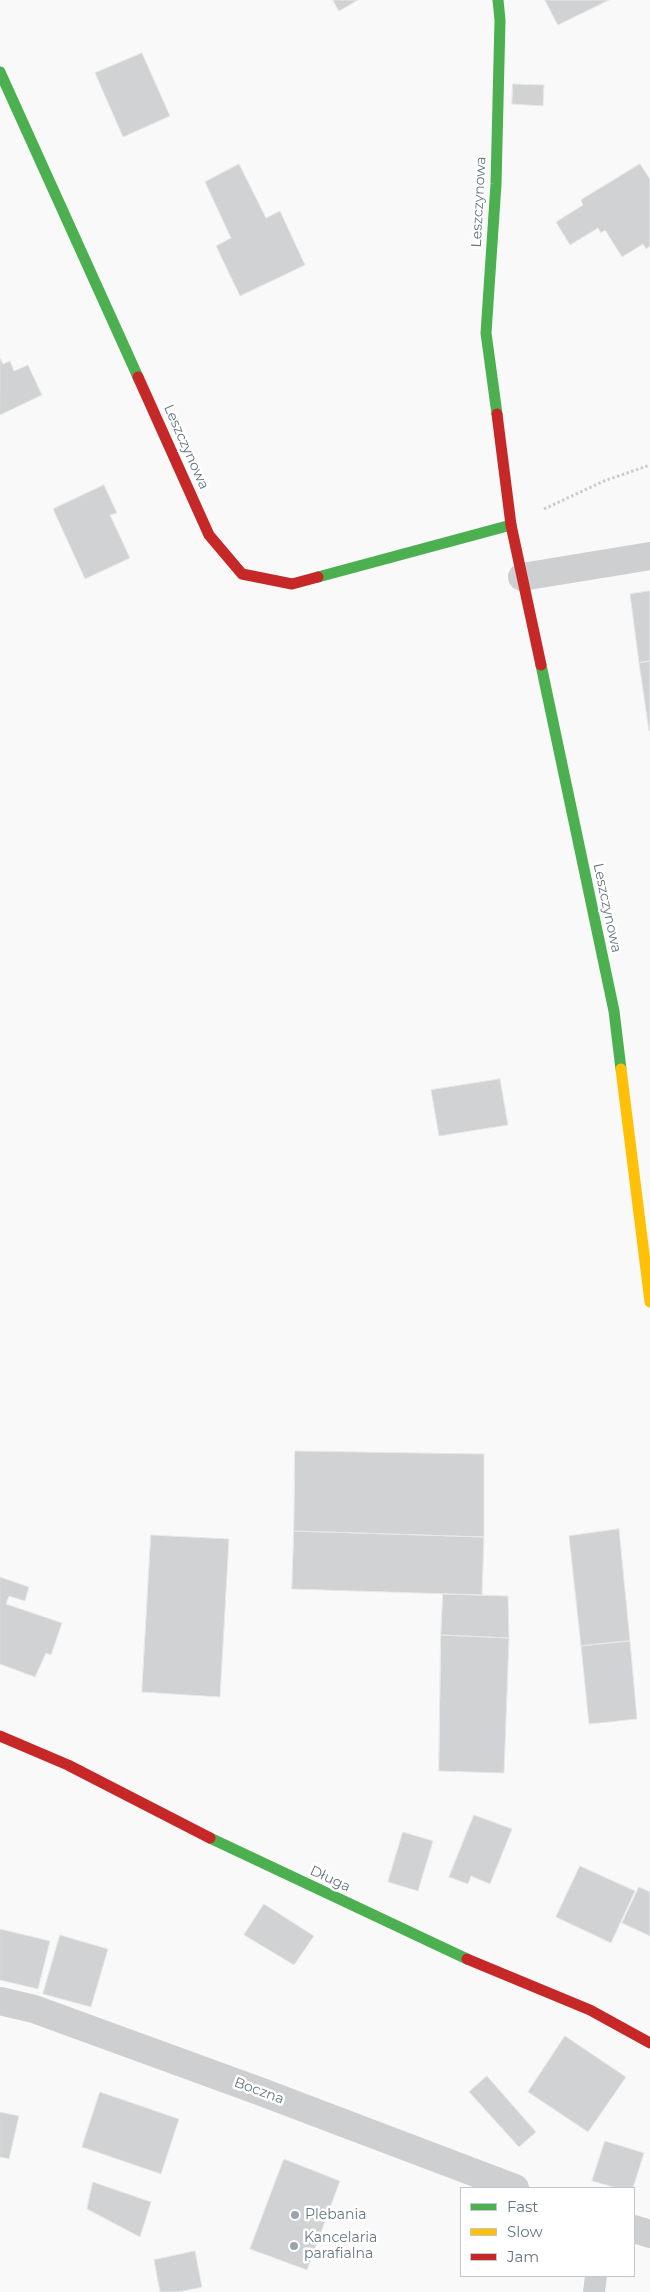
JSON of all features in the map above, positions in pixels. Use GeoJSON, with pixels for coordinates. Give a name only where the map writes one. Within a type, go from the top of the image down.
{"type":"FeatureCollection","features":[{"type":"Feature","properties":{"kind":"street","name":"Leszczynowa"},"geometry":{"type":"LineString","coordinates":[[498,0],[500,20],[496,184],[486,333],[511,524],[614,1011],[650,1302]]}},
{"type":"Feature","properties":{"kind":"street","name":"Leszczynowa"},"geometry":{"type":"LineString","coordinates":[[0,72],[210,535],[242,574],[292,584],[511,524]]}},
{"type":"Feature","properties":{"kind":"street"},"geometry":{"type":"LineString","coordinates":[[522,577],[650,556]]}},
{"type":"Feature","properties":{"kind":"street","name":"Długa"},"geometry":{"type":"LineString","coordinates":[[0,1736],[68,1765],[190,1828],[444,1949],[590,2010],[650,2043]]}},
{"type":"Feature","properties":{"kind":"street","name":"Boczna"},"geometry":{"type":"LineString","coordinates":[[0,2001],[34,2009],[512,2187]]}},
{"type":"Feature","properties":{"kind":"street"},"geometry":{"type":"LineString","coordinates":[[635,2230],[650,2234]]}},
{"type":"Feature","properties":{"kind":"lane"},"geometry":{"type":"LineString","coordinates":[[594,2292],[596,2277]]}},
{"type":"Feature","properties":{"kind":"path"},"geometry":{"type":"LineString","coordinates":[[511,524],[604,481],[650,465]]}},
{"type":"Feature","properties":{"kind":"building"},"geometry":{"type":"Polygon","coordinates":[[[333,0],[358,0],[339,11],[333,0]]]}},
{"type":"Feature","properties":{"kind":"building"},"geometry":{"type":"Polygon","coordinates":[[[545,0],[609,0],[558,25],[545,0]]]}},
{"type":"Feature","properties":{"kind":"building"},"geometry":{"type":"Polygon","coordinates":[[[142,53],[170,116],[123,137],[95,73],[142,53]]]}},
{"type":"Feature","properties":{"kind":"building"},"geometry":{"type":"Polygon","coordinates":[[[513,84],[544,85],[543,106],[512,104],[513,84]]]}},
{"type":"Feature","properties":{"kind":"building"},"geometry":{"type":"Polygon","coordinates":[[[239,164],[266,218],[280,211],[305,265],[240,296],[216,246],[231,238],[205,182],[239,164]]]}},
{"type":"Feature","properties":{"kind":"building"},"geometry":{"type":"Polygon","coordinates":[[[640,164],[650,179],[650,246],[646,249],[643,244],[622,257],[605,230],[601,233],[598,228],[570,245],[556,222],[583,205],[581,200],[640,164]]]}},
{"type":"Feature","properties":{"kind":"building"},"geometry":{"type":"Polygon","coordinates":[[[0,358],[3,364],[10,361],[14,371],[28,365],[42,395],[0,415],[0,358]]]}},
{"type":"Feature","properties":{"kind":"building"},"geometry":{"type":"Polygon","coordinates":[[[104,485],[117,513],[110,515],[130,558],[85,579],[53,509],[104,485]]]}},
{"type":"Feature","properties":{"kind":"building"},"geometry":{"type":"Polygon","coordinates":[[[650,591],[650,661],[639,663],[630,594],[650,591]]]}},
{"type":"Feature","properties":{"kind":"building"},"geometry":{"type":"Polygon","coordinates":[[[650,661],[650,730],[649,731],[639,663],[650,661]]]}},
{"type":"Feature","properties":{"kind":"building"},"geometry":{"type":"Polygon","coordinates":[[[500,1079],[508,1125],[439,1136],[431,1090],[500,1079]]]}},
{"type":"Feature","properties":{"kind":"building"},"geometry":{"type":"Polygon","coordinates":[[[295,1451],[484,1454],[484,1537],[294,1531],[295,1451]]]}},
{"type":"Feature","properties":{"kind":"building"},"geometry":{"type":"Polygon","coordinates":[[[619,1529],[630,1641],[581,1646],[569,1536],[619,1529]]]}},
{"type":"Feature","properties":{"kind":"building"},"geometry":{"type":"Polygon","coordinates":[[[294,1531],[484,1537],[482,1595],[292,1589],[294,1531]]]}},
{"type":"Feature","properties":{"kind":"building"},"geometry":{"type":"Polygon","coordinates":[[[151,1535],[229,1539],[220,1697],[142,1692],[151,1535]]]}},
{"type":"Feature","properties":{"kind":"building"},"geometry":{"type":"Polygon","coordinates":[[[0,1577],[29,1587],[25,1601],[9,1596],[6,1604],[62,1623],[51,1655],[46,1653],[35,1677],[0,1664],[0,1577]]]}},
{"type":"Feature","properties":{"kind":"building"},"geometry":{"type":"Polygon","coordinates":[[[443,1594],[508,1596],[509,1638],[441,1635],[443,1594]]]}},
{"type":"Feature","properties":{"kind":"building"},"geometry":{"type":"Polygon","coordinates":[[[441,1635],[509,1638],[504,1773],[439,1771],[441,1635]]]}},
{"type":"Feature","properties":{"kind":"building"},"geometry":{"type":"Polygon","coordinates":[[[630,1641],[637,1719],[589,1724],[581,1646],[630,1641]]]}},
{"type":"Feature","properties":{"kind":"building"},"geometry":{"type":"Polygon","coordinates":[[[474,1815],[512,1829],[490,1884],[471,1876],[468,1884],[449,1877],[474,1815]]]}},
{"type":"Feature","properties":{"kind":"building"},"geometry":{"type":"Polygon","coordinates":[[[403,1832],[433,1841],[418,1891],[388,1882],[403,1832]]]}},
{"type":"Feature","properties":{"kind":"building"},"geometry":{"type":"Polygon","coordinates":[[[580,1866],[635,1891],[611,1943],[556,1917],[580,1866]]]}},
{"type":"Feature","properties":{"kind":"building"},"geometry":{"type":"Polygon","coordinates":[[[639,1887],[650,1892],[650,1936],[622,1923],[639,1887]]]}},
{"type":"Feature","properties":{"kind":"building"},"geometry":{"type":"Polygon","coordinates":[[[264,1904],[314,1936],[294,1965],[244,1935],[264,1904]]]}},
{"type":"Feature","properties":{"kind":"building"},"geometry":{"type":"Polygon","coordinates":[[[0,1929],[50,1941],[38,1989],[0,1980],[0,1929]]]}},
{"type":"Feature","properties":{"kind":"building"},"geometry":{"type":"Polygon","coordinates":[[[60,1935],[108,1949],[91,2007],[43,1994],[60,1935]]]}},
{"type":"Feature","properties":{"kind":"building"},"geometry":{"type":"Polygon","coordinates":[[[565,2036],[626,2077],[588,2132],[528,2092],[565,2036]]]}},
{"type":"Feature","properties":{"kind":"building"},"geometry":{"type":"Polygon","coordinates":[[[487,2076],[536,2132],[519,2147],[469,2092],[487,2076]]]}},
{"type":"Feature","properties":{"kind":"building"},"geometry":{"type":"Polygon","coordinates":[[[100,2092],[179,2119],[161,2174],[82,2147],[100,2092]]]}},
{"type":"Feature","properties":{"kind":"building"},"geometry":{"type":"Polygon","coordinates":[[[0,2112],[19,2116],[9,2159],[0,2157],[0,2112]]]}},
{"type":"Feature","properties":{"kind":"building"},"geometry":{"type":"Polygon","coordinates":[[[605,2141],[644,2153],[633,2187],[613,2187],[592,2181],[605,2141]]]}},
{"type":"Feature","properties":{"kind":"building","name":"Plebania"},"geometry":{"type":"Polygon","coordinates":[[[284,2159],[340,2181],[307,2270],[250,2249],[284,2159]]]}},
{"type":"Feature","properties":{"kind":"building"},"geometry":{"type":"Polygon","coordinates":[[[93,2182],[151,2202],[140,2237],[87,2209],[93,2182]]]}},
{"type":"Feature","properties":{"kind":"building"},"geometry":{"type":"Polygon","coordinates":[[[195,2251],[202,2287],[179,2292],[160,2292],[154,2260],[195,2251]]]}},
{"type":"Feature","properties":{"kind":"traffic: fast"},"geometry":{"type":"LineString","coordinates":[[497,414],[486,333],[496,184],[500,20],[498,0]]}},
{"type":"Feature","properties":{"kind":"traffic: fast"},"geometry":{"type":"LineString","coordinates":[[0,72],[138,377]]}},
{"type":"Feature","properties":{"kind":"traffic: fast"},"geometry":{"type":"LineString","coordinates":[[318,577],[511,525]]}},
{"type":"Feature","properties":{"kind":"traffic: fast"},"geometry":{"type":"LineString","coordinates":[[541,665],[614,1011],[621,1069]]}},
{"type":"Feature","properties":{"kind":"traffic: fast"},"geometry":{"type":"LineString","coordinates":[[210,1838],[467,1959]]}},
{"type":"Feature","properties":{"kind":"traffic: slow"},"geometry":{"type":"LineString","coordinates":[[621,1069],[650,1302]]}},
{"type":"Feature","properties":{"kind":"traffic: jam"},"geometry":{"type":"LineString","coordinates":[[138,377],[209,535],[242,574],[292,584],[318,577]]}},
{"type":"Feature","properties":{"kind":"traffic: jam"},"geometry":{"type":"LineString","coordinates":[[497,414],[511,525],[541,665]]}},
{"type":"Feature","properties":{"kind":"traffic: jam"},"geometry":{"type":"LineString","coordinates":[[0,1736],[68,1765],[210,1838]]}},
{"type":"Feature","properties":{"kind":"traffic: jam"},"geometry":{"type":"LineString","coordinates":[[467,1959],[590,2010],[650,2043]]}},
{"type":"Feature","properties":{"kind":"place","name":"Plebania"},"geometry":{"type":"Point","coordinates":[295,2215]}},
{"type":"Feature","properties":{"kind":"place","name":"Kancelaria parafialna"},"geometry":{"type":"Point","coordinates":[294,2246]}}]}
